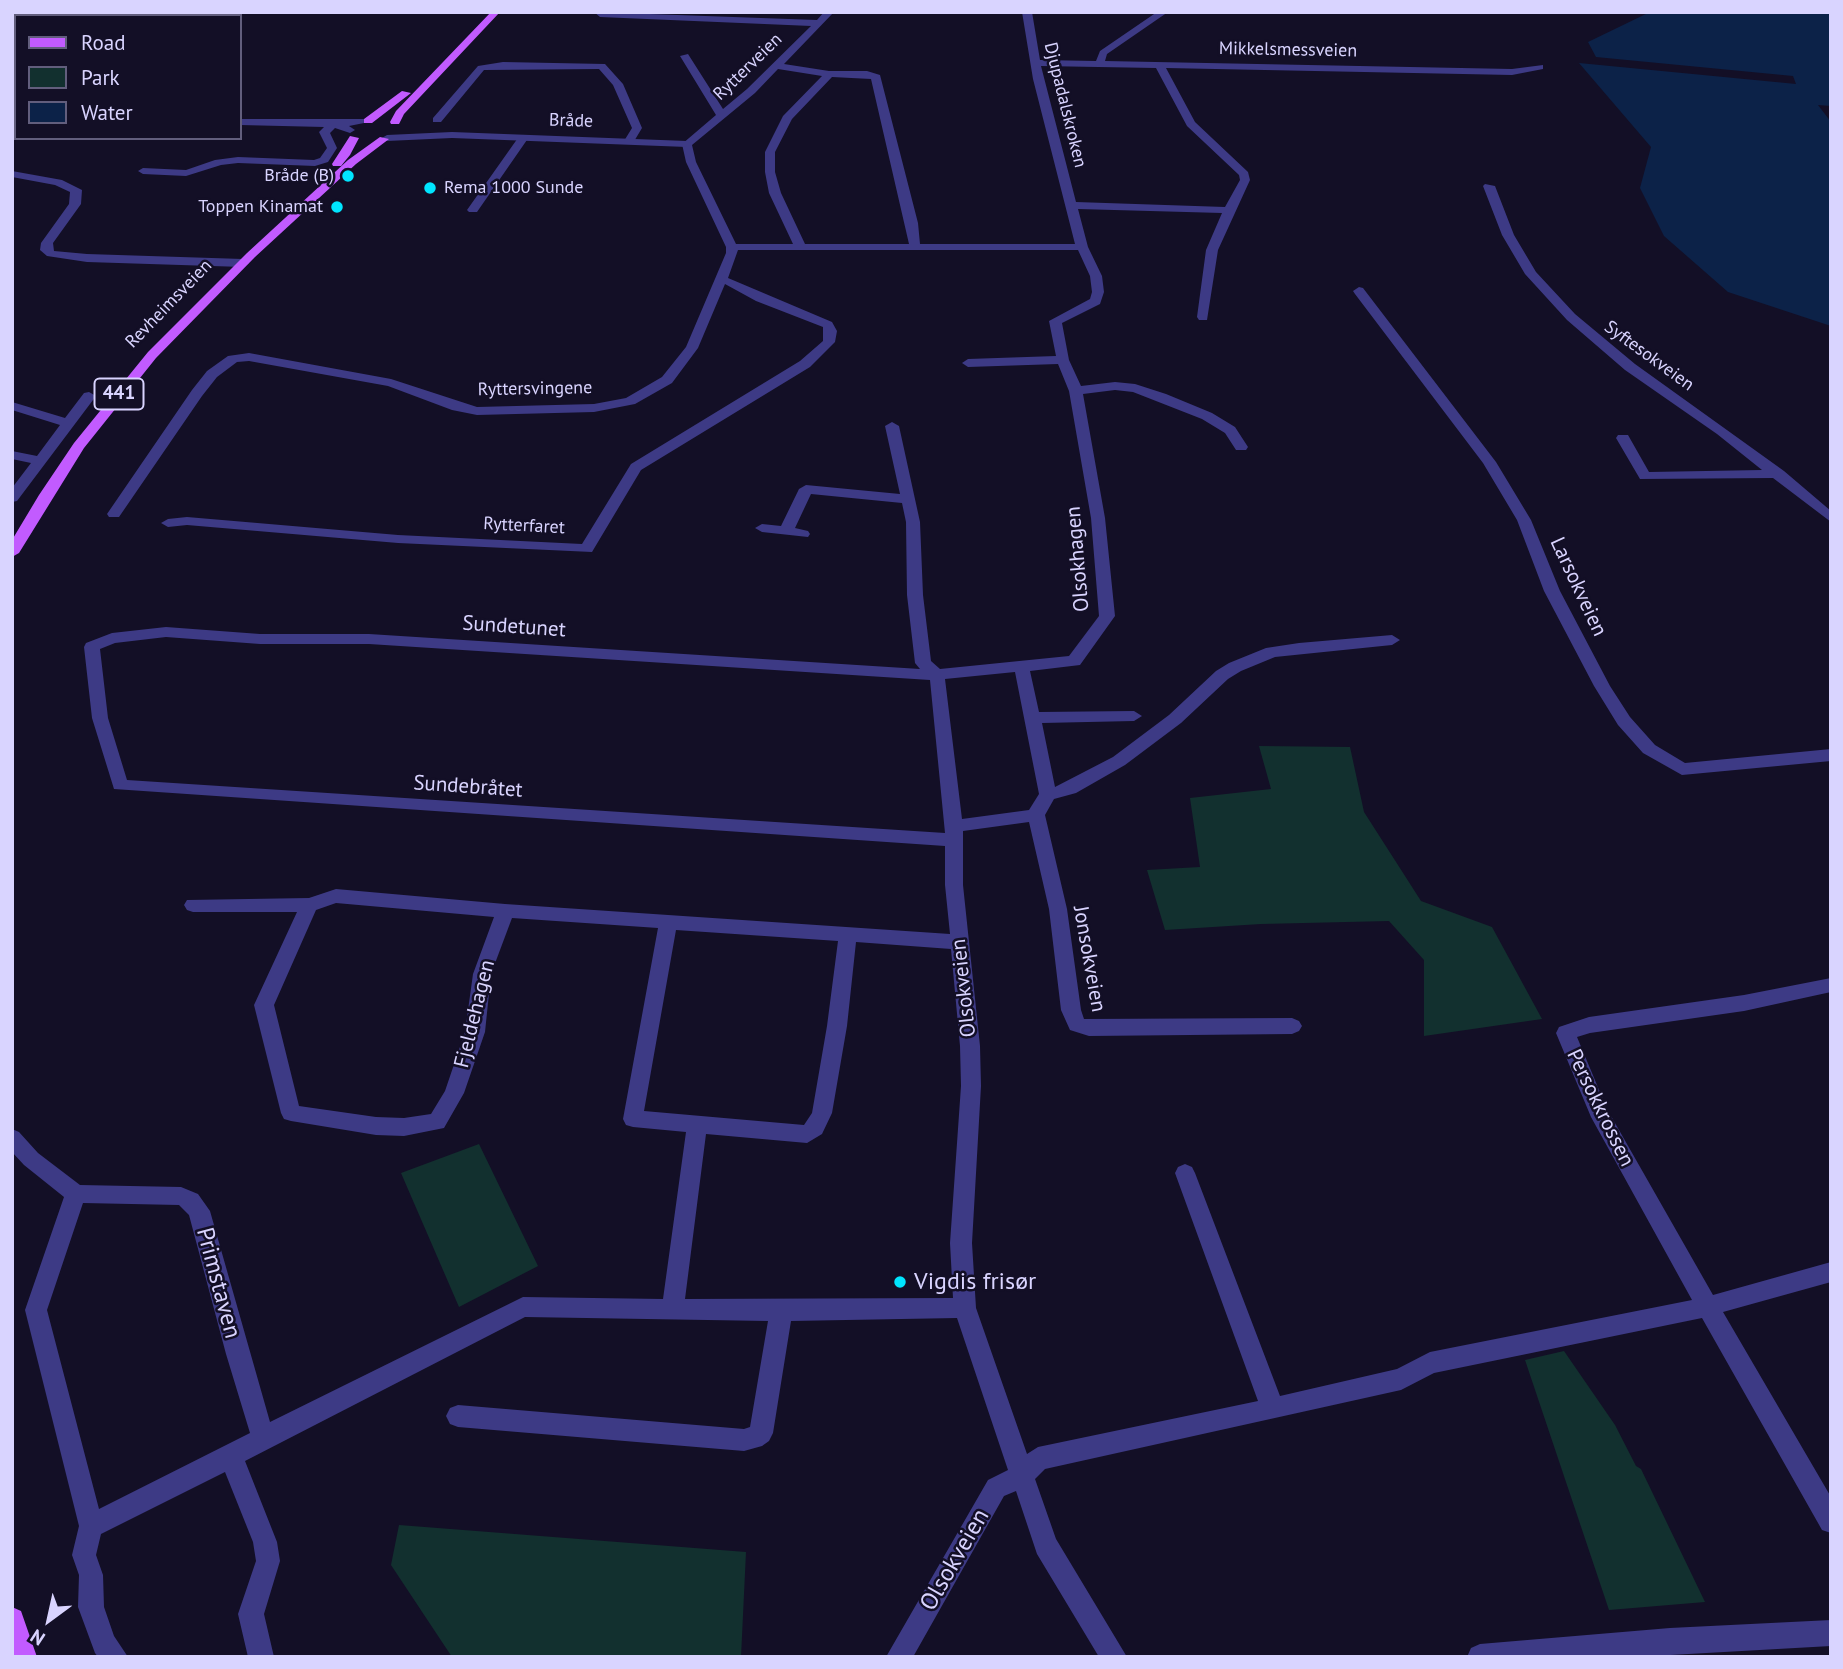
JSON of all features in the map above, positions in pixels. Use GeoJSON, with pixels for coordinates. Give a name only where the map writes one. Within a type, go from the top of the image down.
{"type":"FeatureCollection","features":[{"type":"Feature","properties":{"kind":"main road","name":"441"},"geometry":{"type":"LineString","coordinates":[[386,138],[397,133],[396,123],[496,12]]}},
{"type":"Feature","properties":{"kind":"main road","name":"441"},"geometry":{"type":"LineString","coordinates":[[352,134],[366,121],[393,105],[472,36]]}},
{"type":"Feature","properties":{"kind":"main road"},"geometry":{"type":"LineString","coordinates":[[366,121],[396,123]]}},
{"type":"Feature","properties":{"kind":"main road"},"geometry":{"type":"LineString","coordinates":[[352,134],[364,141],[386,138]]}},
{"type":"Feature","properties":{"kind":"main road","name":"Revheimsveien"},"geometry":{"type":"LineString","coordinates":[[12,553],[59,473],[98,420],[152,355],[345,155],[352,134]]}},
{"type":"Feature","properties":{"kind":"main road","name":"Revheimsveien"},"geometry":{"type":"LineString","coordinates":[[247,259],[352,162],[386,138]]}},
{"type":"Feature","properties":{"kind":"main road"},"geometry":{"type":"LineString","coordinates":[[12,1620],[24,1657]]}},
{"type":"Feature","properties":{"kind":"street"},"geometry":{"type":"LineString","coordinates":[[599,12],[600,15],[817,23]]}},
{"type":"Feature","properties":{"kind":"street","name":"Rytterveien"},"geometry":{"type":"LineString","coordinates":[[687,144],[777,66],[830,12]]}},
{"type":"Feature","properties":{"kind":"street","name":"Djupadalskroken"},"geometry":{"type":"LineString","coordinates":[[1027,12],[1035,63],[1082,247],[1096,276],[1096,302],[1055,321],[1056,332]]}},
{"type":"Feature","properties":{"kind":"street"},"geometry":{"type":"LineString","coordinates":[[1100,63],[1099,60],[1109,48],[1164,12]]}},
{"type":"Feature","properties":{"kind":"street"},"geometry":{"type":"LineString","coordinates":[[685,56],[722,116]]}},
{"type":"Feature","properties":{"kind":"street","name":"Mikkelsmessveien"},"geometry":{"type":"LineString","coordinates":[[1035,63],[1512,72],[1540,67]]}},
{"type":"Feature","properties":{"kind":"street"},"geometry":{"type":"LineString","coordinates":[[1159,65],[1191,124],[1244,174],[1245,180],[1228,210],[1212,250],[1203,317]]}},
{"type":"Feature","properties":{"kind":"street"},"geometry":{"type":"LineString","coordinates":[[437,120],[485,66],[602,66],[618,84],[637,128],[629,141]]}},
{"type":"Feature","properties":{"kind":"street"},"geometry":{"type":"LineString","coordinates":[[777,66],[829,74],[867,74],[876,77],[912,223],[915,246]]}},
{"type":"Feature","properties":{"kind":"street"},"geometry":{"type":"LineString","coordinates":[[800,246],[775,192],[770,172],[770,152],[787,118],[829,74]]}},
{"type":"Feature","properties":{"kind":"street"},"geometry":{"type":"LineString","coordinates":[[242,122],[333,124],[366,121]]}},
{"type":"Feature","properties":{"kind":"street","name":"Bråde"},"geometry":{"type":"LineString","coordinates":[[396,123],[417,130],[452,135]]}},
{"type":"Feature","properties":{"kind":"street"},"geometry":{"type":"LineString","coordinates":[[333,124],[352,134]]}},
{"type":"Feature","properties":{"kind":"street"},"geometry":{"type":"LineString","coordinates":[[144,171],[186,173],[219,162],[307,164],[324,160],[332,148],[324,132],[333,124]]}},
{"type":"Feature","properties":{"kind":"street","name":"Bråde"},"geometry":{"type":"LineString","coordinates":[[386,138],[452,135],[687,144]]}},
{"type":"Feature","properties":{"kind":"street"},"geometry":{"type":"LineString","coordinates":[[473,210],[524,137]]}},
{"type":"Feature","properties":{"kind":"street"},"geometry":{"type":"LineString","coordinates":[[687,144],[695,172],[732,247],[1082,247]]}},
{"type":"Feature","properties":{"kind":"street","name":"Revheimsveien"},"geometry":{"type":"LineString","coordinates":[[12,174],[58,182],[76,190],[75,204],[47,243],[46,250],[51,254],[87,258],[247,259]]}},
{"type":"Feature","properties":{"kind":"street","name":"Syftesokveien"},"geometry":{"type":"LineString","coordinates":[[1489,186],[1504,226],[1531,274],[1571,317],[1630,367],[1722,430],[1831,518]]}},
{"type":"Feature","properties":{"kind":"street"},"geometry":{"type":"LineString","coordinates":[[1073,205],[1228,210]]}},
{"type":"Feature","properties":{"kind":"street","name":"Ryttersvingene"},"geometry":{"type":"LineString","coordinates":[[114,514],[197,393],[212,374],[233,359],[249,357],[391,383],[457,407],[477,411],[594,408],[630,401],[667,380],[692,348],[722,280],[732,247]]}},
{"type":"Feature","properties":{"kind":"street","name":"Rytterfaret"},"geometry":{"type":"LineString","coordinates":[[168,523],[187,522],[587,549],[636,467],[795,371],[829,342],[831,331],[828,325],[722,280]]}},
{"type":"Feature","properties":{"kind":"street","name":"Larsokveien"},"geometry":{"type":"LineString","coordinates":[[1359,291],[1489,462],[1524,520],[1552,591],[1602,686],[1624,721],[1649,749],[1682,769],[1831,755]]}},
{"type":"Feature","properties":{"kind":"street","name":"Olsokhagen"},"geometry":{"type":"LineString","coordinates":[[937,674],[1022,668],[1073,661],[1107,616],[1098,518],[1076,391],[1063,360],[1056,332]]}},
{"type":"Feature","properties":{"kind":"street"},"geometry":{"type":"LineString","coordinates":[[968,363],[1063,360]]}},
{"type":"Feature","properties":{"kind":"street"},"geometry":{"type":"LineString","coordinates":[[1076,391],[1115,386],[1135,388],[1207,416],[1230,430],[1241,447]]}},
{"type":"Feature","properties":{"kind":"street"},"geometry":{"type":"LineString","coordinates":[[12,498],[89,396]]}},
{"type":"Feature","properties":{"kind":"street"},"geometry":{"type":"LineString","coordinates":[[12,406],[67,423]]}},
{"type":"Feature","properties":{"kind":"street","name":"Olsokveien"},"geometry":{"type":"LineString","coordinates":[[892,426],[913,522],[915,595],[923,663],[937,674],[954,833],[959,942],[970,1046],[971,1086],[961,1243],[965,1308],[1046,1545],[1114,1657]]}},
{"type":"Feature","properties":{"kind":"street"},"geometry":{"type":"LineString","coordinates":[[1623,438],[1645,476],[1779,474]]}},
{"type":"Feature","properties":{"kind":"street"},"geometry":{"type":"LineString","coordinates":[[12,455],[41,461]]}},
{"type":"Feature","properties":{"kind":"street"},"geometry":{"type":"LineString","coordinates":[[786,532],[806,489],[909,499]]}},
{"type":"Feature","properties":{"kind":"street"},"geometry":{"type":"LineString","coordinates":[[107,495],[125,496]]}},
{"type":"Feature","properties":{"kind":"street"},"geometry":{"type":"LineString","coordinates":[[762,528],[803,534]]}},
{"type":"Feature","properties":{"kind":"street","name":"Sundetunet"},"geometry":{"type":"LineString","coordinates":[[92,648],[112,638],[166,632],[233,638],[369,639],[937,674]]}},
{"type":"Feature","properties":{"kind":"street"},"geometry":{"type":"LineString","coordinates":[[954,833],[1036,815],[1039,805],[1048,795],[1070,789],[1119,761],[1175,719],[1222,675],[1235,667],[1272,652],[1392,640]]}},
{"type":"Feature","properties":{"kind":"street","name":"Sundebråtet"},"geometry":{"type":"LineString","coordinates":[[92,648],[100,718],[120,785],[954,833]]}},
{"type":"Feature","properties":{"kind":"street"},"geometry":{"type":"LineString","coordinates":[[1022,668],[1048,795]]}},
{"type":"Feature","properties":{"kind":"street"},"geometry":{"type":"LineString","coordinates":[[1032,718],[1134,716]]}},
{"type":"Feature","properties":{"kind":"street","name":"Jonsokveien"},"geometry":{"type":"LineString","coordinates":[[1036,815],[1058,909],[1071,1010],[1077,1025],[1089,1028],[1292,1026]]}},
{"type":"Feature","properties":{"kind":"street"},"geometry":{"type":"LineString","coordinates":[[192,905],[309,905],[336,896],[505,911],[959,942]]}},
{"type":"Feature","properties":{"kind":"street","name":"Fjeldehagen"},"geometry":{"type":"LineString","coordinates":[[309,905],[264,1005],[291,1114],[376,1126],[404,1127],[437,1122],[454,1093],[475,1032],[482,974],[505,911]]}},
{"type":"Feature","properties":{"kind":"street"},"geometry":{"type":"LineString","coordinates":[[668,923],[633,1119],[807,1134],[815,1128],[822,1113],[837,1026],[848,934]]}},
{"type":"Feature","properties":{"kind":"street","name":"Persokkrossen"},"geometry":{"type":"LineString","coordinates":[[1831,985],[1744,1003],[1589,1025],[1566,1033],[1598,1111],[1706,1307],[1731,1343],[1831,1521]]}},
{"type":"Feature","properties":{"kind":"street"},"geometry":{"type":"LineString","coordinates":[[673,1309],[698,1125]]}},
{"type":"Feature","properties":{"kind":"street"},"geometry":{"type":"LineString","coordinates":[[12,1138],[31,1159],[76,1194],[36,1310],[91,1525],[84,1555],[91,1575],[91,1607],[104,1644],[115,1657]]}},
{"type":"Feature","properties":{"kind":"street"},"geometry":{"type":"LineString","coordinates":[[1185,1173],[1273,1409]]}},
{"type":"Feature","properties":{"kind":"street","name":"Primstaven"},"geometry":{"type":"LineString","coordinates":[[76,1194],[181,1196],[191,1201],[199,1212],[237,1354],[263,1438]]}},
{"type":"Feature","properties":{"kind":"street"},"geometry":{"type":"LineString","coordinates":[[1706,1307],[1831,1272]]}},
{"type":"Feature","properties":{"kind":"street"},"geometry":{"type":"LineString","coordinates":[[91,1525],[231,1457],[263,1438],[517,1309],[534,1306],[781,1311],[965,1308]]}},
{"type":"Feature","properties":{"kind":"street","name":"Olsokveien"},"geometry":{"type":"LineString","coordinates":[[899,1657],[996,1488],[1022,1476],[1038,1459],[1401,1379],[1430,1363],[1706,1307]]}},
{"type":"Feature","properties":{"kind":"street"},"geometry":{"type":"LineString","coordinates":[[458,1416],[744,1440],[754,1438],[761,1433],[781,1311]]}},
{"type":"Feature","properties":{"kind":"street"},"geometry":{"type":"LineString","coordinates":[[231,1457],[265,1542],[268,1561],[251,1614],[261,1657]]}},
{"type":"Feature","properties":{"kind":"street"},"geometry":{"type":"LineString","coordinates":[[1480,1657],[1670,1641],[1831,1633]]}},
{"type":"Feature","properties":{"kind":"green space"},"geometry":{"type":"Polygon","coordinates":[[[1259,746],[1350,747],[1364,812],[1421,901],[1492,927],[1542,1019],[1424,1036],[1424,960],[1389,921],[1261,924],[1165,930],[1147,870],[1200,867],[1190,798],[1271,789],[1259,746]]]}},
{"type":"Feature","properties":{"kind":"green space"},"geometry":{"type":"Polygon","coordinates":[[[479,1144],[538,1266],[459,1307],[401,1173],[479,1144]]]}},
{"type":"Feature","properties":{"kind":"green space"},"geometry":{"type":"Polygon","coordinates":[[[1564,1351],[1615,1425],[1636,1466],[1641,1469],[1705,1602],[1609,1610],[1525,1360],[1564,1351]]]}},
{"type":"Feature","properties":{"kind":"green space"},"geometry":{"type":"Polygon","coordinates":[[[399,1525],[746,1552],[741,1657],[452,1657],[391,1565],[399,1525]]]}},
{"type":"Feature","properties":{"kind":"water"},"geometry":{"type":"Polygon","coordinates":[[[1650,12],[1831,12],[1831,106],[1818,105],[1831,122],[1831,326],[1728,292],[1664,236],[1640,188],[1651,147],[1579,63],[1796,84],[1793,76],[1596,57],[1588,42],[1650,12]]]}},
{"type":"Feature","properties":{"kind":"place","name":"Bråde (B)"},"geometry":{"type":"Point","coordinates":[348,176]}},
{"type":"Feature","properties":{"kind":"place","name":"Rema 1000 Sunde"},"geometry":{"type":"Point","coordinates":[430,188]}},
{"type":"Feature","properties":{"kind":"place","name":"Toppen Kinamat"},"geometry":{"type":"Point","coordinates":[337,207]}},
{"type":"Feature","properties":{"kind":"place","name":"Vigdis frisør"},"geometry":{"type":"Point","coordinates":[900,1282]}}]}
